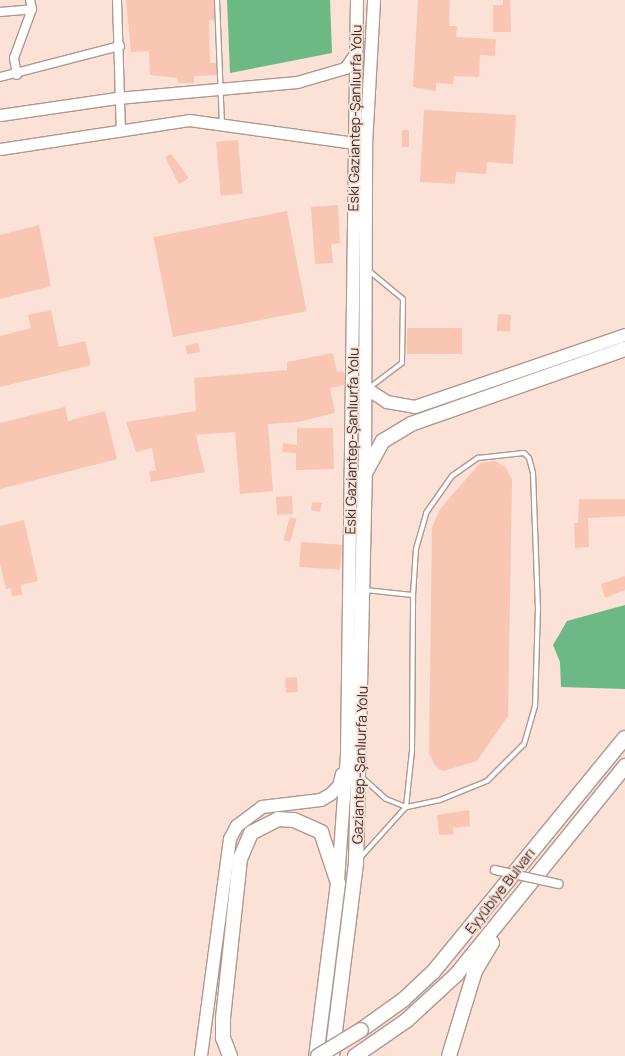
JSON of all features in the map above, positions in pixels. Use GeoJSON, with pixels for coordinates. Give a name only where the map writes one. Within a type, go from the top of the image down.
{"type":"FeatureCollection","features":[{"type":"Feature","properties":{"kind":"highway"},"geometry":{"type":"LineString","coordinates":[[365,473],[383,441],[411,424],[625,349]]}},
{"type":"Feature","properties":{"kind":"highway","name":"Gaziantep-Şanlıurfa Yolu"},"geometry":{"type":"LineString","coordinates":[[332,1056],[356,863],[361,775],[365,473]]}},
{"type":"Feature","properties":{"kind":"highway","name":"Eyyübiye Bulvarı"},"geometry":{"type":"LineString","coordinates":[[317,1056],[361,1030],[403,1000],[434,970],[625,738]]}},
{"type":"Feature","properties":{"kind":"highway","name":"Eyyübiye Bulvarı"},"geometry":{"type":"LineString","coordinates":[[359,1054],[436,995],[519,899],[625,766]]}},
{"type":"Feature","properties":{"kind":"highway"},"geometry":{"type":"LineString","coordinates":[[230,1056],[223,1038],[225,991],[240,859],[251,832],[278,819],[309,825],[321,832],[338,883],[317,1056]]}},
{"type":"Feature","properties":{"kind":"highway"},"geometry":{"type":"LineString","coordinates":[[448,1056],[475,971],[519,899]]}},
{"type":"Feature","properties":{"kind":"main road","name":"Eski Gaziantep-Şanlıurfa Yolu"},"geometry":{"type":"LineString","coordinates":[[338,883],[347,753],[357,0]]}},
{"type":"Feature","properties":{"kind":"main road","name":"Eski Gaziantep-Şanlıurfa Yolu"},"geometry":{"type":"LineString","coordinates":[[365,473],[367,389],[366,145],[374,0]]}},
{"type":"Feature","properties":{"kind":"main road"},"geometry":{"type":"LineString","coordinates":[[367,389],[387,402],[415,407],[625,335]]}},
{"type":"Feature","properties":{"kind":"main road"},"geometry":{"type":"LineString","coordinates":[[200,1056],[230,839],[237,826],[262,807],[321,800],[331,794],[339,786],[347,753]]}},
{"type":"Feature","properties":{"kind":"street"},"geometry":{"type":"LineString","coordinates":[[117,0],[120,46],[117,98],[121,132]]}},
{"type":"Feature","properties":{"kind":"street"},"geometry":{"type":"LineString","coordinates":[[17,75],[14,58],[31,4]]}},
{"type":"Feature","properties":{"kind":"street"},"geometry":{"type":"LineString","coordinates":[[0,12],[31,4]]}},
{"type":"Feature","properties":{"kind":"street"},"geometry":{"type":"LineString","coordinates":[[0,77],[17,75],[39,64],[120,46]]}},
{"type":"Feature","properties":{"kind":"street"},"geometry":{"type":"LineString","coordinates":[[0,115],[117,98],[297,82],[344,68],[356,52]]}},
{"type":"Feature","properties":{"kind":"street"},"geometry":{"type":"LineString","coordinates":[[0,150],[189,120],[222,122],[354,143]]}},
{"type":"Feature","properties":{"kind":"street"},"geometry":{"type":"LineString","coordinates":[[495,870],[558,884]]}},
{"type":"Feature","properties":{"kind":"lane"},"geometry":{"type":"LineString","coordinates":[[217,0],[222,122]]}},
{"type":"Feature","properties":{"kind":"lane"},"geometry":{"type":"LineString","coordinates":[[367,268],[403,299],[402,363],[367,389]]}},
{"type":"Feature","properties":{"kind":"lane"},"geometry":{"type":"LineString","coordinates":[[356,863],[406,807],[412,751],[413,595],[416,549],[426,513],[439,491],[478,458],[524,453],[529,458],[533,473],[538,607],[536,706],[524,744],[487,781],[440,800],[406,807],[386,800],[361,775]]}},
{"type":"Feature","properties":{"kind":"lane"},"geometry":{"type":"LineString","coordinates":[[363,590],[413,595]]}},
{"type":"Feature","properties":{"kind":"green space"},"geometry":{"type":"Polygon","coordinates":[[[227,0],[330,0],[332,53],[230,73],[227,0]]]}},
{"type":"Feature","properties":{"kind":"green space"},"geometry":{"type":"Polygon","coordinates":[[[625,605],[625,689],[561,687],[560,662],[553,645],[567,621],[625,605]]]}},
{"type":"Feature","properties":{"kind":"building"},"geometry":{"type":"Polygon","coordinates":[[[126,0],[214,0],[214,20],[209,20],[210,63],[216,63],[217,75],[194,76],[194,83],[178,83],[178,78],[150,75],[149,51],[131,52],[126,0]]]}},
{"type":"Feature","properties":{"kind":"building"},"geometry":{"type":"Polygon","coordinates":[[[418,0],[450,0],[449,26],[457,26],[456,37],[496,39],[495,56],[480,55],[479,77],[454,76],[453,84],[436,83],[436,91],[413,87],[418,0]]]}},
{"type":"Feature","properties":{"kind":"building"},"geometry":{"type":"Polygon","coordinates":[[[503,0],[510,0],[511,32],[493,32],[493,5],[503,5],[503,0]]]}},
{"type":"Feature","properties":{"kind":"building"},"geometry":{"type":"Polygon","coordinates":[[[424,110],[516,115],[513,164],[487,162],[486,174],[456,172],[455,184],[420,182],[424,110]]]}},
{"type":"Feature","properties":{"kind":"building"},"geometry":{"type":"Polygon","coordinates":[[[402,130],[409,130],[409,147],[402,147],[402,130]]]}},
{"type":"Feature","properties":{"kind":"building"},"geometry":{"type":"Polygon","coordinates":[[[238,140],[243,194],[221,196],[216,142],[238,140]]]}},
{"type":"Feature","properties":{"kind":"building"},"geometry":{"type":"Polygon","coordinates":[[[171,154],[189,178],[179,184],[165,157],[171,154]]]}},
{"type":"Feature","properties":{"kind":"building"},"geometry":{"type":"Polygon","coordinates":[[[338,205],[340,243],[331,244],[333,263],[315,264],[311,207],[338,205]]]}},
{"type":"Feature","properties":{"kind":"building"},"geometry":{"type":"Polygon","coordinates":[[[287,211],[306,311],[173,337],[153,237],[287,211]]]}},
{"type":"Feature","properties":{"kind":"building"},"geometry":{"type":"Polygon","coordinates":[[[39,225],[51,286],[0,299],[0,235],[39,225]]]}},
{"type":"Feature","properties":{"kind":"building"},"geometry":{"type":"Polygon","coordinates":[[[51,310],[59,347],[85,341],[91,365],[0,387],[0,336],[31,328],[28,315],[51,310]]]}},
{"type":"Feature","properties":{"kind":"building"},"geometry":{"type":"Polygon","coordinates":[[[498,314],[511,315],[510,332],[497,331],[498,314]]]}},
{"type":"Feature","properties":{"kind":"building"},"geometry":{"type":"Polygon","coordinates":[[[407,328],[462,328],[462,354],[407,354],[407,328]]]}},
{"type":"Feature","properties":{"kind":"building"},"geometry":{"type":"Polygon","coordinates":[[[198,343],[200,352],[187,355],[185,346],[198,343]]]}},
{"type":"Feature","properties":{"kind":"building"},"geometry":{"type":"Polygon","coordinates":[[[333,353],[337,372],[343,371],[345,375],[344,385],[330,388],[335,413],[298,422],[268,424],[273,491],[240,494],[235,432],[196,435],[205,472],[151,482],[149,472],[156,470],[152,448],[136,452],[126,422],[196,411],[194,378],[287,370],[287,362],[333,353]]]}},
{"type":"Feature","properties":{"kind":"building"},"geometry":{"type":"Polygon","coordinates":[[[65,407],[68,421],[105,411],[117,459],[0,489],[0,423],[65,407]]]}},
{"type":"Feature","properties":{"kind":"building"},"geometry":{"type":"Polygon","coordinates":[[[297,428],[333,428],[334,469],[296,470],[296,453],[282,452],[283,443],[297,445],[297,428]]]}},
{"type":"Feature","properties":{"kind":"building"},"geometry":{"type":"Polygon","coordinates":[[[495,461],[505,467],[512,479],[508,716],[477,761],[443,771],[435,766],[429,753],[432,527],[440,509],[480,463],[495,461]]]}},
{"type":"Feature","properties":{"kind":"building"},"geometry":{"type":"Polygon","coordinates":[[[292,496],[293,514],[277,515],[276,497],[292,496]]]}},
{"type":"Feature","properties":{"kind":"building"},"geometry":{"type":"Polygon","coordinates":[[[579,499],[625,499],[625,516],[588,518],[589,547],[575,548],[574,523],[578,523],[579,499]]]}},
{"type":"Feature","properties":{"kind":"building"},"geometry":{"type":"Polygon","coordinates":[[[312,502],[322,503],[320,512],[311,510],[312,502]]]}},
{"type":"Feature","properties":{"kind":"building"},"geometry":{"type":"Polygon","coordinates":[[[290,517],[297,519],[290,542],[283,540],[290,517]]]}},
{"type":"Feature","properties":{"kind":"building"},"geometry":{"type":"Polygon","coordinates":[[[24,520],[38,581],[21,585],[22,595],[12,596],[11,588],[6,589],[0,564],[0,526],[24,520]]]}},
{"type":"Feature","properties":{"kind":"building"},"geometry":{"type":"Polygon","coordinates":[[[301,542],[342,545],[340,570],[299,567],[301,542]]]}},
{"type":"Feature","properties":{"kind":"building"},"geometry":{"type":"Polygon","coordinates":[[[625,576],[625,590],[605,598],[601,584],[625,576]]]}},
{"type":"Feature","properties":{"kind":"building"},"geometry":{"type":"Polygon","coordinates":[[[297,677],[298,692],[286,693],[285,678],[297,677]]]}},
{"type":"Feature","properties":{"kind":"building"},"geometry":{"type":"Polygon","coordinates":[[[469,810],[470,826],[453,828],[454,834],[439,835],[437,815],[469,810]]]}}]}
